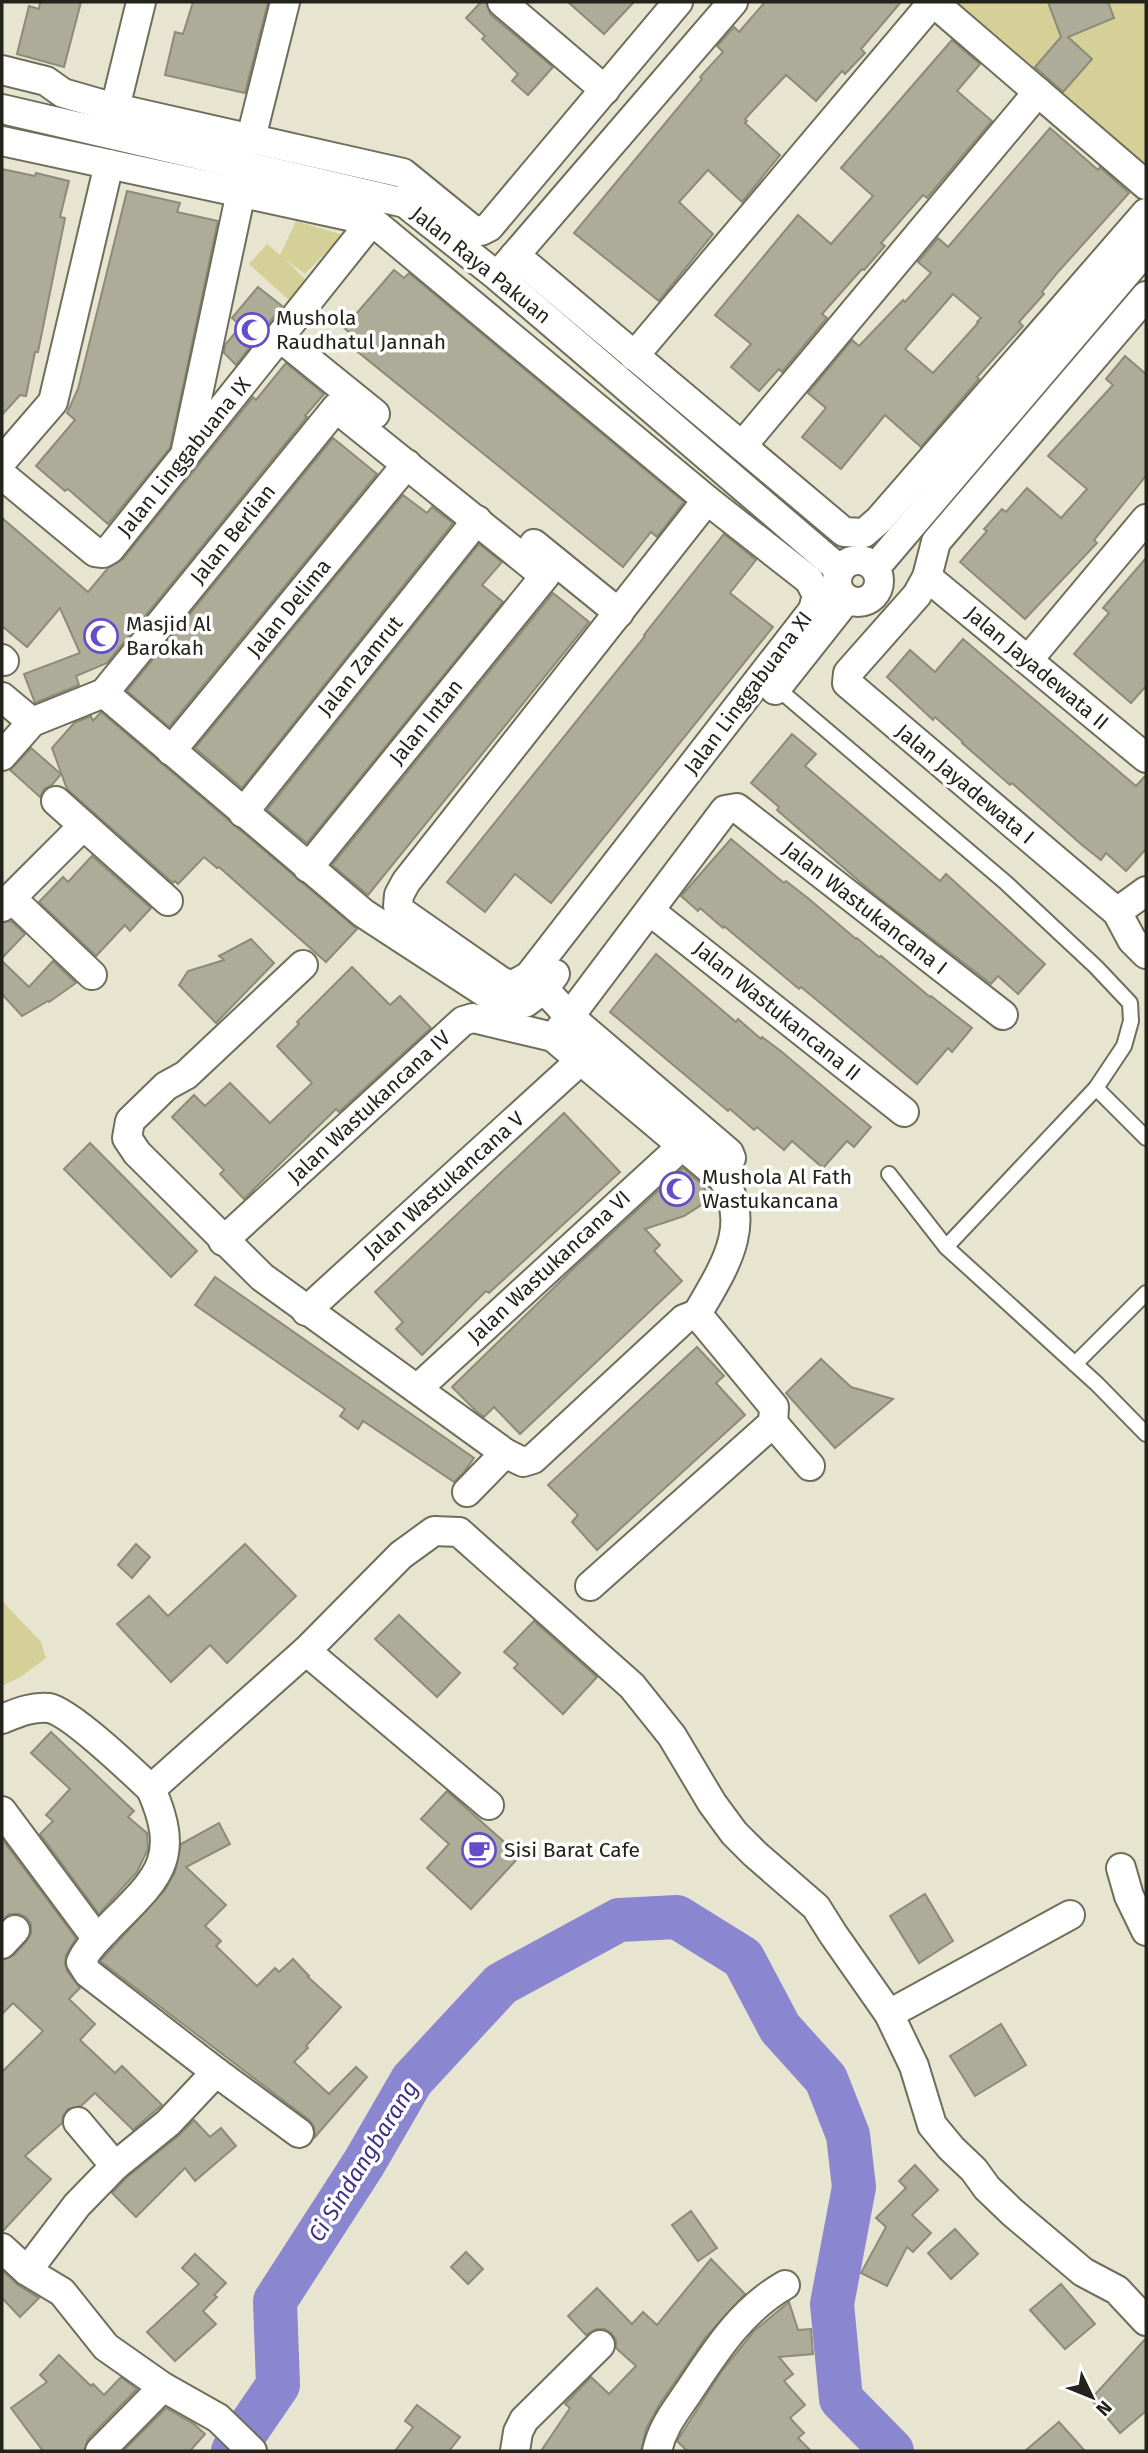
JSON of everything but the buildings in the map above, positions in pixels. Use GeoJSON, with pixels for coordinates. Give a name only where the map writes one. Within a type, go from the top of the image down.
{"type":"FeatureCollection","features":[{"type":"Feature","properties":{"kind":"street"},"geometry":{"type":"LineString","coordinates":[[115,108],[141,2]]}},
{"type":"Feature","properties":{"kind":"street"},"geometry":{"type":"LineString","coordinates":[[251,138],[285,2]]}},
{"type":"Feature","properties":{"kind":"street"},"geometry":{"type":"LineString","coordinates":[[502,2],[605,90]]}},
{"type":"Feature","properties":{"kind":"street"},"geometry":{"type":"LineString","coordinates":[[2,70],[46,82],[63,93],[115,108],[403,173],[473,230],[481,231],[489,227],[678,2]]}},
{"type":"Feature","properties":{"kind":"street"},"geometry":{"type":"LineString","coordinates":[[733,2],[506,266],[634,356],[844,532],[864,533],[879,520],[1146,214]]}},
{"type":"Feature","properties":{"kind":"street"},"geometry":{"type":"LineString","coordinates":[[634,356],[933,2],[1146,185]]}},
{"type":"Feature","properties":{"kind":"street"},"geometry":{"type":"LineString","coordinates":[[742,446],[1038,92]]}},
{"type":"Feature","properties":{"kind":"street","name":"Jalan Raya Pakuan"},"geometry":{"type":"LineString","coordinates":[[2,109],[405,203],[506,266],[840,570],[837,583],[842,595],[866,586]]}},
{"type":"Feature","properties":{"kind":"street"},"geometry":{"type":"LineString","coordinates":[[2,141],[372,221],[707,500]]}},
{"type":"Feature","properties":{"kind":"street"},"geometry":{"type":"LineString","coordinates":[[2,461],[53,402],[109,164]]}},
{"type":"Feature","properties":{"kind":"street"},"geometry":{"type":"LineString","coordinates":[[185,455],[241,192]]}},
{"type":"Feature","properties":{"kind":"street","name":"Jalan Linggabuana IX"},"geometry":{"type":"LineString","coordinates":[[2,475],[95,552],[103,553],[110,549],[372,221]]}},
{"type":"Feature","properties":{"kind":"street"},"geometry":{"type":"LineString","coordinates":[[2,756],[32,722],[104,693],[363,913],[495,999],[534,996],[777,688],[866,586],[1146,250]]}},
{"type":"Feature","properties":{"kind":"street"},"geometry":{"type":"LineString","coordinates":[[866,586],[892,622],[922,586],[936,542],[1146,296]]}},
{"type":"Feature","properties":{"kind":"street"},"geometry":{"type":"LineString","coordinates":[[281,338],[619,613]]}},
{"type":"Feature","properties":{"kind":"street","name":"Jalan Berlian"},"geometry":{"type":"LineString","coordinates":[[104,693],[336,408],[407,464]]}},
{"type":"Feature","properties":{"kind":"street"},"geometry":{"type":"LineString","coordinates":[[407,464],[477,520]]}},
{"type":"Feature","properties":{"kind":"street","name":"Jalan Delima"},"geometry":{"type":"LineString","coordinates":[[171,751],[407,464]]}},
{"type":"Feature","properties":{"kind":"street","name":"Jalan Linggabuana XI"},"geometry":{"type":"LineString","coordinates":[[707,500],[809,580],[817,595],[813,610],[529,976],[513,985],[502,982],[402,912],[398,906],[399,895],[406,881],[707,500]]}},
{"type":"Feature","properties":{"kind":"street"},"geometry":{"type":"LineString","coordinates":[[1028,660],[1146,519]]}},
{"type":"Feature","properties":{"kind":"street","name":"Jalan Intan"},"geometry":{"type":"LineString","coordinates":[[308,868],[545,576],[477,520]]}},
{"type":"Feature","properties":{"kind":"street","name":"Jalan Zamrut"},"geometry":{"type":"LineString","coordinates":[[243,813],[477,520]]}},
{"type":"Feature","properties":{"kind":"street","name":"Jalan Jayadewata II"},"geometry":{"type":"LineString","coordinates":[[866,586],[922,586],[1141,744]]}},
{"type":"Feature","properties":{"kind":"street","name":"Jalan Jayadewata I"},"geometry":{"type":"LineString","coordinates":[[892,622],[848,673],[847,683],[1116,912]]}},
{"type":"Feature","properties":{"kind":"street"},"geometry":{"type":"LineString","coordinates":[[2,697],[32,722]]}},
{"type":"Feature","properties":{"kind":"street"},"geometry":{"type":"LineString","coordinates":[[56,801],[168,901]]}},
{"type":"Feature","properties":{"kind":"street","name":"Jalan Wastukancana I"},"geometry":{"type":"LineString","coordinates":[[650,911],[725,810],[737,808],[1003,1016]]}},
{"type":"Feature","properties":{"kind":"street"},"geometry":{"type":"LineString","coordinates":[[83,826],[6,903],[92,975]]}},
{"type":"Feature","properties":{"kind":"street"},"geometry":{"type":"LineString","coordinates":[[1146,891],[1116,912],[1132,940],[1146,954]]}},
{"type":"Feature","properties":{"kind":"street"},"geometry":{"type":"LineString","coordinates":[[551,1028],[650,911]]}},
{"type":"Feature","properties":{"kind":"street","name":"Jalan Wastukancana II"},"geometry":{"type":"LineString","coordinates":[[650,911],[904,1112]]}},
{"type":"Feature","properties":{"kind":"street"},"geometry":{"type":"LineString","coordinates":[[303,965],[187,1075],[166,1086],[130,1121],[127,1138],[136,1153],[262,1277],[505,1453],[523,1462],[533,1459],[684,1319],[697,1314],[732,1250],[736,1230],[735,1203],[719,1173],[715,1173],[682,1146],[581,1060],[551,1028],[534,996]]}},
{"type":"Feature","properties":{"kind":"street"},"geometry":{"type":"LineString","coordinates":[[534,996],[551,1028],[729,1153],[731,1158],[719,1173]]}},
{"type":"Feature","properties":{"kind":"street","name":"Jalan Wastukancana IV"},"geometry":{"type":"LineString","coordinates":[[223,1241],[463,1021],[473,1018],[551,1028]]}},
{"type":"Feature","properties":{"kind":"street","name":"Jalan Wastukancana V"},"geometry":{"type":"LineString","coordinates":[[306,1311],[581,1060]]}},
{"type":"Feature","properties":{"kind":"street","name":"Jalan Wastukancana VI"},"geometry":{"type":"LineString","coordinates":[[417,1389],[682,1146]]}},
{"type":"Feature","properties":{"kind":"street"},"geometry":{"type":"LineString","coordinates":[[697,1314],[810,1466]]}},
{"type":"Feature","properties":{"kind":"street"},"geometry":{"type":"LineString","coordinates":[[590,1586],[773,1415]]}},
{"type":"Feature","properties":{"kind":"street"},"geometry":{"type":"LineString","coordinates":[[467,1492],[505,1453]]}},
{"type":"Feature","properties":{"kind":"street"},"geometry":{"type":"LineString","coordinates":[[152,1789],[306,1651],[401,1555],[434,1531],[458,1532],[632,1686],[672,1735],[712,1803],[734,1833],[816,1907],[838,1943],[889,2014],[914,2066],[932,2125],[951,2148],[974,2170],[987,2188],[1022,2220],[1083,2272],[1116,2290],[1146,2321]]}},
{"type":"Feature","properties":{"kind":"street"},"geometry":{"type":"LineString","coordinates":[[306,1651],[489,1805]]}},
{"type":"Feature","properties":{"kind":"street"},"geometry":{"type":"LineString","coordinates":[[2,1719],[28,1709],[50,1708],[61,1713],[152,1789],[161,1811],[165,1837],[166,1853],[162,1866],[145,1889],[97,1939],[81,1962],[88,1973],[299,2133]]}},
{"type":"Feature","properties":{"kind":"street"},"geometry":{"type":"LineString","coordinates":[[2,1811],[97,1939]]}},
{"type":"Feature","properties":{"kind":"street"},"geometry":{"type":"LineString","coordinates":[[1121,1868],[1129,1896],[1146,1931]]}},
{"type":"Feature","properties":{"kind":"street"},"geometry":{"type":"LineString","coordinates":[[889,2014],[1070,1915]]}},
{"type":"Feature","properties":{"kind":"street"},"geometry":{"type":"LineString","coordinates":[[27,2271],[77,2205],[115,2166],[169,2123],[216,2072]]}},
{"type":"Feature","properties":{"kind":"street"},"geometry":{"type":"LineString","coordinates":[[78,2122],[115,2166]]}},
{"type":"Feature","properties":{"kind":"street"},"geometry":{"type":"LineString","coordinates":[[2,2248],[27,2271],[62,2291],[106,2347],[163,2386],[219,2418],[252,2451]]}},
{"type":"Feature","properties":{"kind":"street"},"geometry":{"type":"LineString","coordinates":[[663,2449],[665,2426],[717,2347],[755,2305],[785,2285]]}},
{"type":"Feature","properties":{"kind":"street"},"geometry":{"type":"LineString","coordinates":[[515,2451],[518,2432],[524,2420],[600,2345]]}},
{"type":"Feature","properties":{"kind":"street"},"geometry":{"type":"LineString","coordinates":[[100,2451],[163,2386]]}},
{"type":"Feature","properties":{"kind":"lane"},"geometry":{"type":"LineString","coordinates":[[777,688],[1005,883],[1096,967],[1130,1003],[1131,1021],[1124,1046],[1096,1087],[946,1247]]}},
{"type":"Feature","properties":{"kind":"lane"},"geometry":{"type":"LineString","coordinates":[[1096,1087],[1146,1138]]}},
{"type":"Feature","properties":{"kind":"lane"},"geometry":{"type":"LineString","coordinates":[[890,1174],[946,1247],[1075,1364],[1146,1434]]}},
{"type":"Feature","properties":{"kind":"lane"},"geometry":{"type":"LineString","coordinates":[[1075,1364],[1146,1293]]}},
{"type":"Feature","properties":{"kind":"shaded area"},"geometry":{"type":"Polygon","coordinates":[[[928,2],[1146,2],[1146,192],[928,2]]]}},
{"type":"Feature","properties":{"kind":"shaded area"},"geometry":{"type":"Polygon","coordinates":[[[296,221],[343,235],[305,274],[285,259],[307,281],[290,301],[249,264],[267,244],[280,255],[296,221]]]}},
{"type":"Feature","properties":{"kind":"shaded area"},"geometry":{"type":"Polygon","coordinates":[[[2,1601],[41,1642],[46,1658],[22,1676],[2,1686],[2,1601]]]}},
{"type":"Feature","properties":{"kind":"waterway","name":"Ci Sindangbarang"},"geometry":{"type":"LineString","coordinates":[[233,2451],[278,2385],[275,2301],[364,2163],[412,2080],[501,1984],[619,1920],[677,1917],[743,1958],[780,2028],[826,2079],[848,2135],[854,2187],[832,2304],[841,2399],[892,2451]]}},
{"type":"Feature","properties":{"kind":"place","name":"Mushola Raudhatul Jannah"},"geometry":{"type":"Point","coordinates":[252,330]}},
{"type":"Feature","properties":{"kind":"place","name":"Masjid Al Barokah"},"geometry":{"type":"Point","coordinates":[101,636]}},
{"type":"Feature","properties":{"kind":"place","name":"Mushola Al Fath Wastukancana"},"geometry":{"type":"Point","coordinates":[677,1189]}},
{"type":"Feature","properties":{"kind":"place","name":"Sisi Barat Cafe"},"geometry":{"type":"Point","coordinates":[479,1850]}}]}
